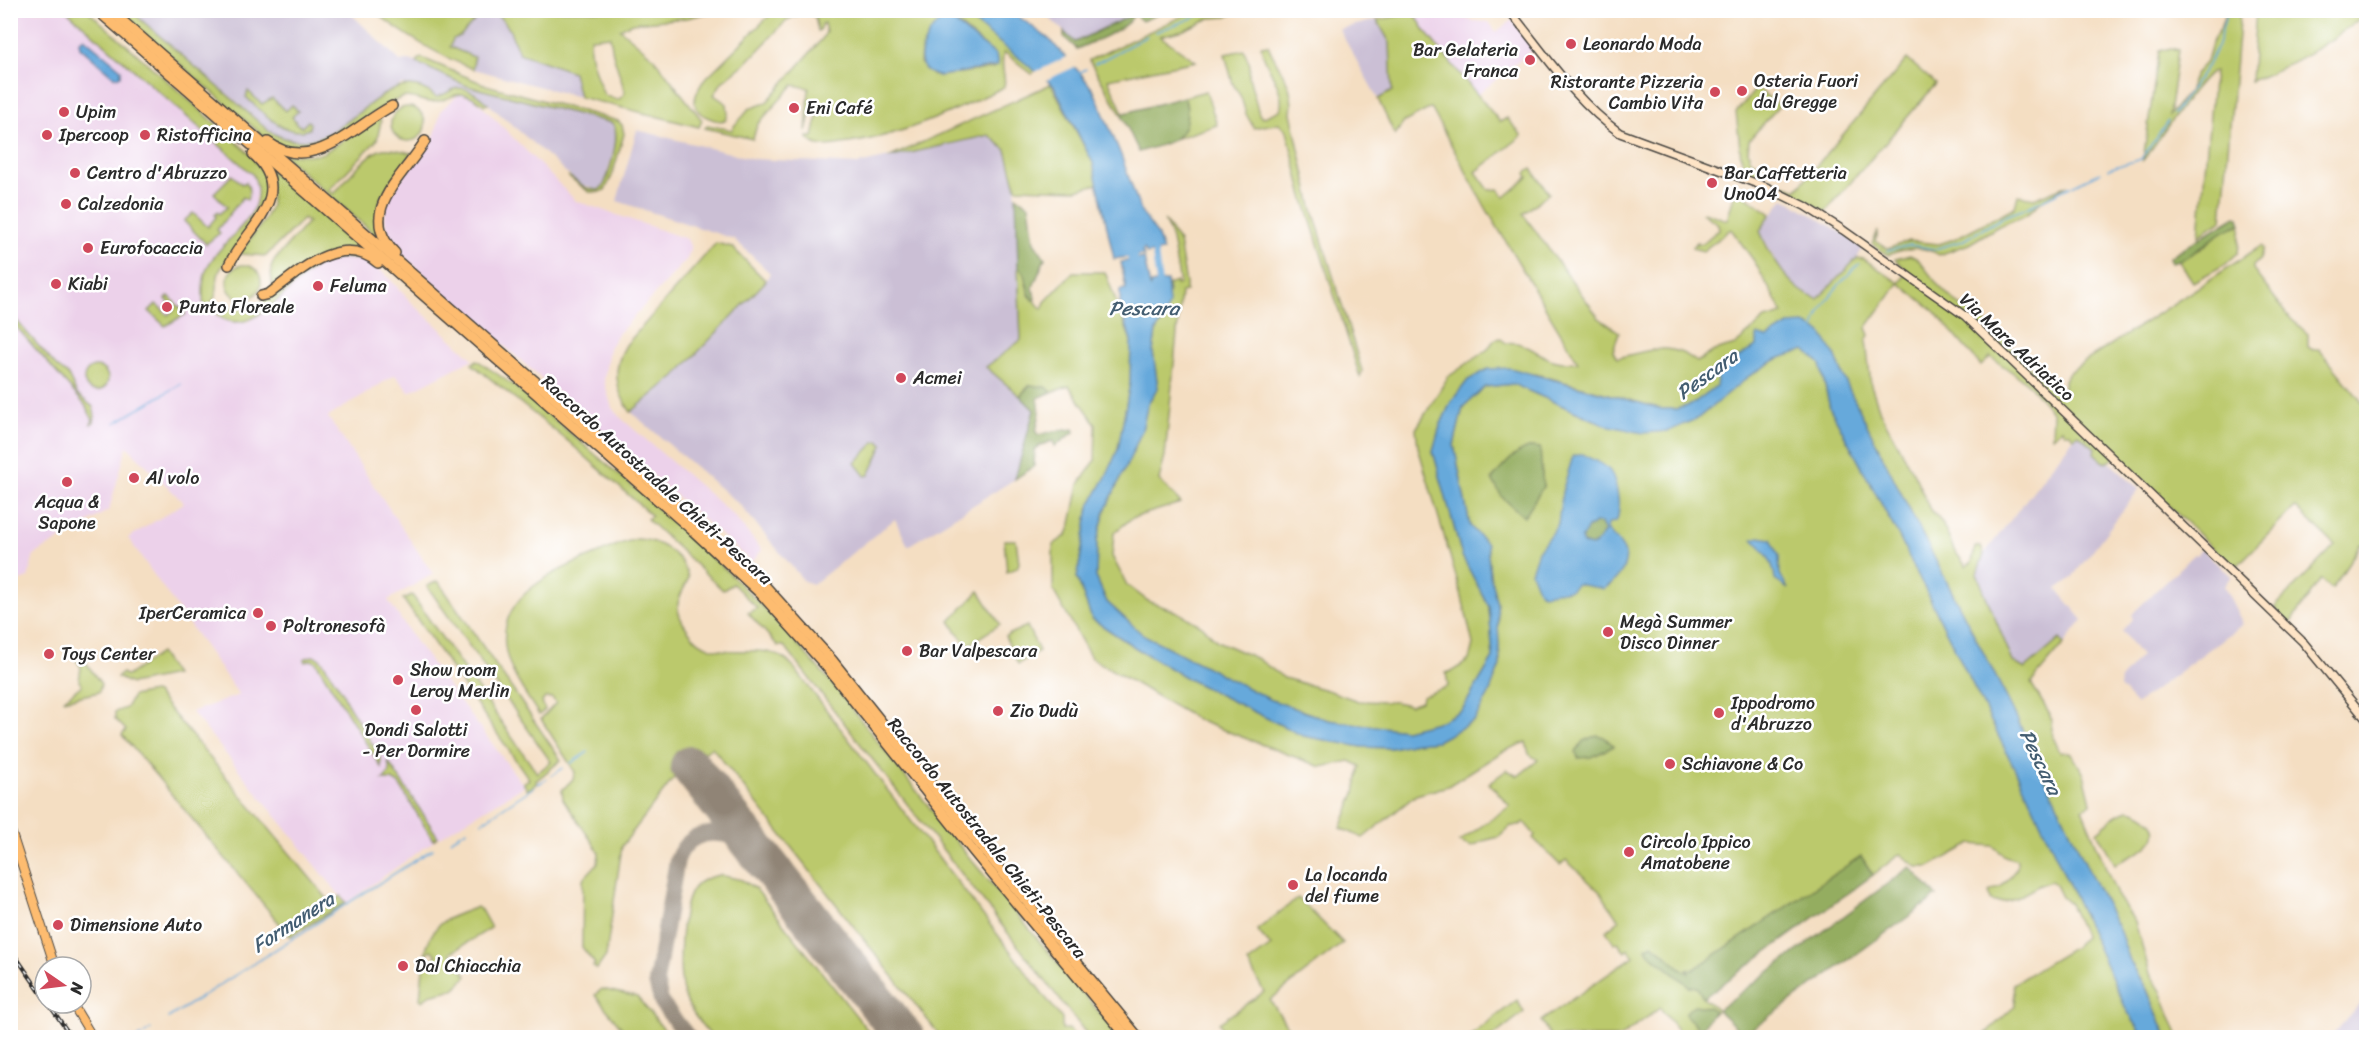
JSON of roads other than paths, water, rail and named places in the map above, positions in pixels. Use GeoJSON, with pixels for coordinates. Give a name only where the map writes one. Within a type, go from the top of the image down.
{"type":"FeatureCollection","features":[{"type":"Feature","properties":{"kind":"highway","name":"Raccordo Autostradale Chieti-Pescara"},"geometry":{"type":"LineString","coordinates":[[97,10],[415,277],[694,521],[786,608],[832,660],[961,822],[1139,1038]]}},
{"type":"Feature","properties":{"kind":"highway","name":"Raccordo Autostradale Chieti-Pescara"},"geometry":{"type":"LineString","coordinates":[[110,10],[399,274],[691,529],[781,615],[826,666],[974,852],[1128,1038]]}},
{"type":"Feature","properties":{"kind":"highway"},"geometry":{"type":"LineString","coordinates":[[229,265],[259,222],[270,198],[270,184],[265,170],[247,147],[247,136],[259,135],[278,148],[312,152],[330,146],[392,106]]}},
{"type":"Feature","properties":{"kind":"highway"},"geometry":{"type":"LineString","coordinates":[[415,277],[412,268],[387,243],[381,224],[381,209],[391,185],[425,141]]}},
{"type":"Feature","properties":{"kind":"highway"},"geometry":{"type":"LineString","coordinates":[[261,296],[269,294],[313,261],[336,252],[365,255],[390,273],[399,274]]}},
{"type":"Feature","properties":{"kind":"main road","name":"Via Mare Adriatico"},"geometry":{"type":"LineString","coordinates":[[1509,10],[1582,102],[1620,133],[1767,187],[1792,199],[1843,230],[1965,316],[2303,642],[2367,719]]}},
{"type":"Feature","properties":{"kind":"main road"},"geometry":{"type":"LineString","coordinates":[[10,828],[51,955]]}},
{"type":"Feature","properties":{"kind":"main road"},"geometry":{"type":"LineString","coordinates":[[79,1015],[93,1038]]}},
{"type":"Feature","properties":{"kind":"water","name":"Pescara"},"geometry":{"type":"Polygon","coordinates":[[[960,11],[1011,11],[1049,39],[1081,74],[1094,91],[1121,155],[1141,212],[1157,234],[1163,251],[1147,254],[1144,249],[1142,251],[1144,255],[1114,259],[1093,163],[1054,86],[960,11]]]}},
{"type":"Feature","properties":{"kind":"water"},"geometry":{"type":"Polygon","coordinates":[[[947,17],[996,55],[998,66],[940,76],[929,73],[923,66],[922,48],[933,29],[947,17]]]}},
{"type":"Feature","properties":{"kind":"water"},"geometry":{"type":"Polygon","coordinates":[[[84,38],[121,69],[121,76],[114,77],[80,47],[79,42],[84,38]]]}},
{"type":"Feature","properties":{"kind":"water","name":"Pescara"},"geometry":{"type":"Polygon","coordinates":[[[1144,258],[1150,287],[1151,284],[1167,281],[1169,304],[1165,317],[1156,331],[1153,352],[1158,388],[1148,403],[1142,430],[1105,511],[1097,541],[1096,577],[1107,602],[1142,634],[1269,699],[1328,720],[1405,730],[1441,721],[1462,710],[1493,658],[1489,607],[1462,556],[1433,451],[1440,426],[1451,402],[1468,380],[1488,369],[1510,368],[1662,409],[1676,409],[1691,405],[1716,386],[1718,372],[1757,345],[1757,335],[1767,338],[1788,325],[1805,324],[1821,332],[1835,355],[1847,385],[1907,505],[2011,706],[2120,932],[2130,961],[2147,990],[2167,1037],[2144,1037],[2127,1011],[2027,793],[1898,535],[1830,408],[1820,364],[1805,350],[1777,359],[1749,376],[1698,418],[1669,431],[1643,433],[1606,425],[1513,384],[1485,387],[1463,407],[1454,445],[1470,526],[1487,544],[1490,575],[1497,604],[1500,665],[1489,694],[1474,721],[1437,741],[1391,748],[1362,747],[1303,736],[1188,679],[1092,619],[1077,578],[1089,507],[1118,449],[1130,383],[1131,341],[1120,302],[1120,290],[1126,289],[1121,262],[1132,260],[1137,281],[1134,260],[1144,258]]]}},
{"type":"Feature","properties":{"kind":"water"},"geometry":{"type":"Polygon","coordinates":[[[1583,454],[1605,466],[1611,472],[1616,486],[1619,510],[1616,522],[1609,523],[1607,528],[1624,550],[1625,563],[1615,580],[1604,589],[1577,584],[1570,590],[1542,594],[1531,572],[1538,551],[1558,524],[1562,492],[1573,456],[1583,454]],[[1595,523],[1587,529],[1581,539],[1583,544],[1592,546],[1596,544],[1605,531],[1601,523],[1595,523]]]}},
{"type":"Feature","properties":{"kind":"water"},"geometry":{"type":"Polygon","coordinates":[[[1759,537],[1771,539],[1779,556],[1780,574],[1788,589],[1775,580],[1768,557],[1753,539],[1759,537]]]}},
{"type":"Feature","properties":{"kind":"waterway"},"geometry":{"type":"LineString","coordinates":[[1156,32],[1213,10]]}},
{"type":"Feature","properties":{"kind":"waterway"},"geometry":{"type":"LineString","coordinates":[[2173,114],[2208,65],[2218,45],[2227,10]]}},
{"type":"Feature","properties":{"kind":"waterway"},"geometry":{"type":"LineString","coordinates":[[1095,64],[1147,36]]}},
{"type":"Feature","properties":{"kind":"waterway"},"geometry":{"type":"LineString","coordinates":[[1079,73],[1086,69]]}},
{"type":"Feature","properties":{"kind":"waterway"},"geometry":{"type":"LineString","coordinates":[[2108,169],[2141,159],[2168,121]]}},
{"type":"Feature","properties":{"kind":"waterway"},"geometry":{"type":"LineString","coordinates":[[1888,251],[1910,245],[1935,249],[1962,241],[2005,216],[2101,172]]}},
{"type":"Feature","properties":{"kind":"waterway","name":"Pescara"},"geometry":{"type":"LineString","coordinates":[[1130,244],[1139,294]]}},
{"type":"Feature","properties":{"kind":"waterway"},"geometry":{"type":"LineString","coordinates":[[1154,247],[1160,290]]}},
{"type":"Feature","properties":{"kind":"waterway"},"geometry":{"type":"LineString","coordinates":[[1814,329],[1826,302],[1859,264]]}},
{"type":"Feature","properties":{"kind":"waterway"},"geometry":{"type":"LineString","coordinates":[[115,423],[181,384]]}},
{"type":"Feature","properties":{"kind":"waterway","name":"Formanera"},"geometry":{"type":"LineString","coordinates":[[571,763],[588,752]]}},
{"type":"Feature","properties":{"kind":"waterway","name":"Formanera"},"geometry":{"type":"LineString","coordinates":[[551,776],[563,768]]}},
{"type":"Feature","properties":{"kind":"waterway","name":"Formanera"},"geometry":{"type":"LineString","coordinates":[[538,784],[547,779]]}},
{"type":"Feature","properties":{"kind":"waterway","name":"Formanera"},"geometry":{"type":"LineString","coordinates":[[482,822],[534,787]]}},
{"type":"Feature","properties":{"kind":"waterway","name":"Formanera"},"geometry":{"type":"LineString","coordinates":[[450,840],[467,830]]}},
{"type":"Feature","properties":{"kind":"waterway","name":"Formanera"},"geometry":{"type":"LineString","coordinates":[[168,1018],[433,849]]}},
{"type":"Feature","properties":{"kind":"waterway","name":"Formanera"},"geometry":{"type":"LineString","coordinates":[[138,1038],[151,1029]]}},
{"type":"Feature","properties":{"kind":"railway"},"geometry":{"type":"LineString","coordinates":[[10,948],[33,982]]}},
{"type":"Feature","properties":{"kind":"railway"},"geometry":{"type":"LineString","coordinates":[[56,1015],[72,1038]]}},
{"type":"Feature","properties":{"kind":"place","name":"Leonardo Moda"},"geometry":{"type":"Point","coordinates":[1571,44]}},
{"type":"Feature","properties":{"kind":"place","name":"Bar Gelateria Franca"},"geometry":{"type":"Point","coordinates":[1530,60]}},
{"type":"Feature","properties":{"kind":"place","name":"Osteria Fuori dal Gregge"},"geometry":{"type":"Point","coordinates":[1742,91]}},
{"type":"Feature","properties":{"kind":"place","name":"Ristorante Pizzeria Cambio Vita"},"geometry":{"type":"Point","coordinates":[1715,92]}},
{"type":"Feature","properties":{"kind":"place","name":"Eni Café"},"geometry":{"type":"Point","coordinates":[794,108]}},
{"type":"Feature","properties":{"kind":"place","name":"Upim"},"geometry":{"type":"Point","coordinates":[64,112]}},
{"type":"Feature","properties":{"kind":"place","name":"Ipercoop"},"geometry":{"type":"Point","coordinates":[47,135]}},
{"type":"Feature","properties":{"kind":"place","name":"Ristofficina"},"geometry":{"type":"Point","coordinates":[145,135]}},
{"type":"Feature","properties":{"kind":"place","name":"Centro d'Abruzzo"},"geometry":{"type":"Point","coordinates":[75,173]}},
{"type":"Feature","properties":{"kind":"place","name":"Bar Caffetteria Uno04"},"geometry":{"type":"Point","coordinates":[1712,183]}},
{"type":"Feature","properties":{"kind":"place","name":"Calzedonia"},"geometry":{"type":"Point","coordinates":[66,204]}},
{"type":"Feature","properties":{"kind":"place","name":"Eurofocaccia"},"geometry":{"type":"Point","coordinates":[88,248]}},
{"type":"Feature","properties":{"kind":"place","name":"Kiabi"},"geometry":{"type":"Point","coordinates":[56,284]}},
{"type":"Feature","properties":{"kind":"place","name":"Feluma"},"geometry":{"type":"Point","coordinates":[318,286]}},
{"type":"Feature","properties":{"kind":"place","name":"Punto Floreale"},"geometry":{"type":"Point","coordinates":[167,307]}},
{"type":"Feature","properties":{"kind":"place","name":"Acmei"},"geometry":{"type":"Point","coordinates":[901,378]}},
{"type":"Feature","properties":{"kind":"place","name":"Al volo"},"geometry":{"type":"Point","coordinates":[134,478]}},
{"type":"Feature","properties":{"kind":"place","name":"Acqua & Sapone"},"geometry":{"type":"Point","coordinates":[67,482]}},
{"type":"Feature","properties":{"kind":"place","name":"IperCeramica"},"geometry":{"type":"Point","coordinates":[258,613]}},
{"type":"Feature","properties":{"kind":"place","name":"Poltronesofà"},"geometry":{"type":"Point","coordinates":[271,626]}},
{"type":"Feature","properties":{"kind":"place","name":"Megà Summer Disco Dinner"},"geometry":{"type":"Point","coordinates":[1608,632]}},
{"type":"Feature","properties":{"kind":"place","name":"Bar Valpescara"},"geometry":{"type":"Point","coordinates":[907,651]}},
{"type":"Feature","properties":{"kind":"place","name":"Toys Center"},"geometry":{"type":"Point","coordinates":[49,654]}},
{"type":"Feature","properties":{"kind":"place","name":"Show room Leroy Merlin"},"geometry":{"type":"Point","coordinates":[398,680]}},
{"type":"Feature","properties":{"kind":"place","name":"Dondi Salotti - Per Dormire"},"geometry":{"type":"Point","coordinates":[416,710]}},
{"type":"Feature","properties":{"kind":"place","name":"Zio Dudù"},"geometry":{"type":"Point","coordinates":[998,711]}},
{"type":"Feature","properties":{"kind":"place","name":"Ippodromo d'Abruzzo"},"geometry":{"type":"Point","coordinates":[1719,713]}},
{"type":"Feature","properties":{"kind":"place","name":"Schiavone & Co"},"geometry":{"type":"Point","coordinates":[1670,764]}},
{"type":"Feature","properties":{"kind":"place","name":"Circolo Ippico Amatobene"},"geometry":{"type":"Point","coordinates":[1629,852]}},
{"type":"Feature","properties":{"kind":"place","name":"La locanda del fiume"},"geometry":{"type":"Point","coordinates":[1293,885]}},
{"type":"Feature","properties":{"kind":"place","name":"Dimensione Auto"},"geometry":{"type":"Point","coordinates":[58,925]}},
{"type":"Feature","properties":{"kind":"place","name":"Dal Chiacchia"},"geometry":{"type":"Point","coordinates":[403,966]}}]}
